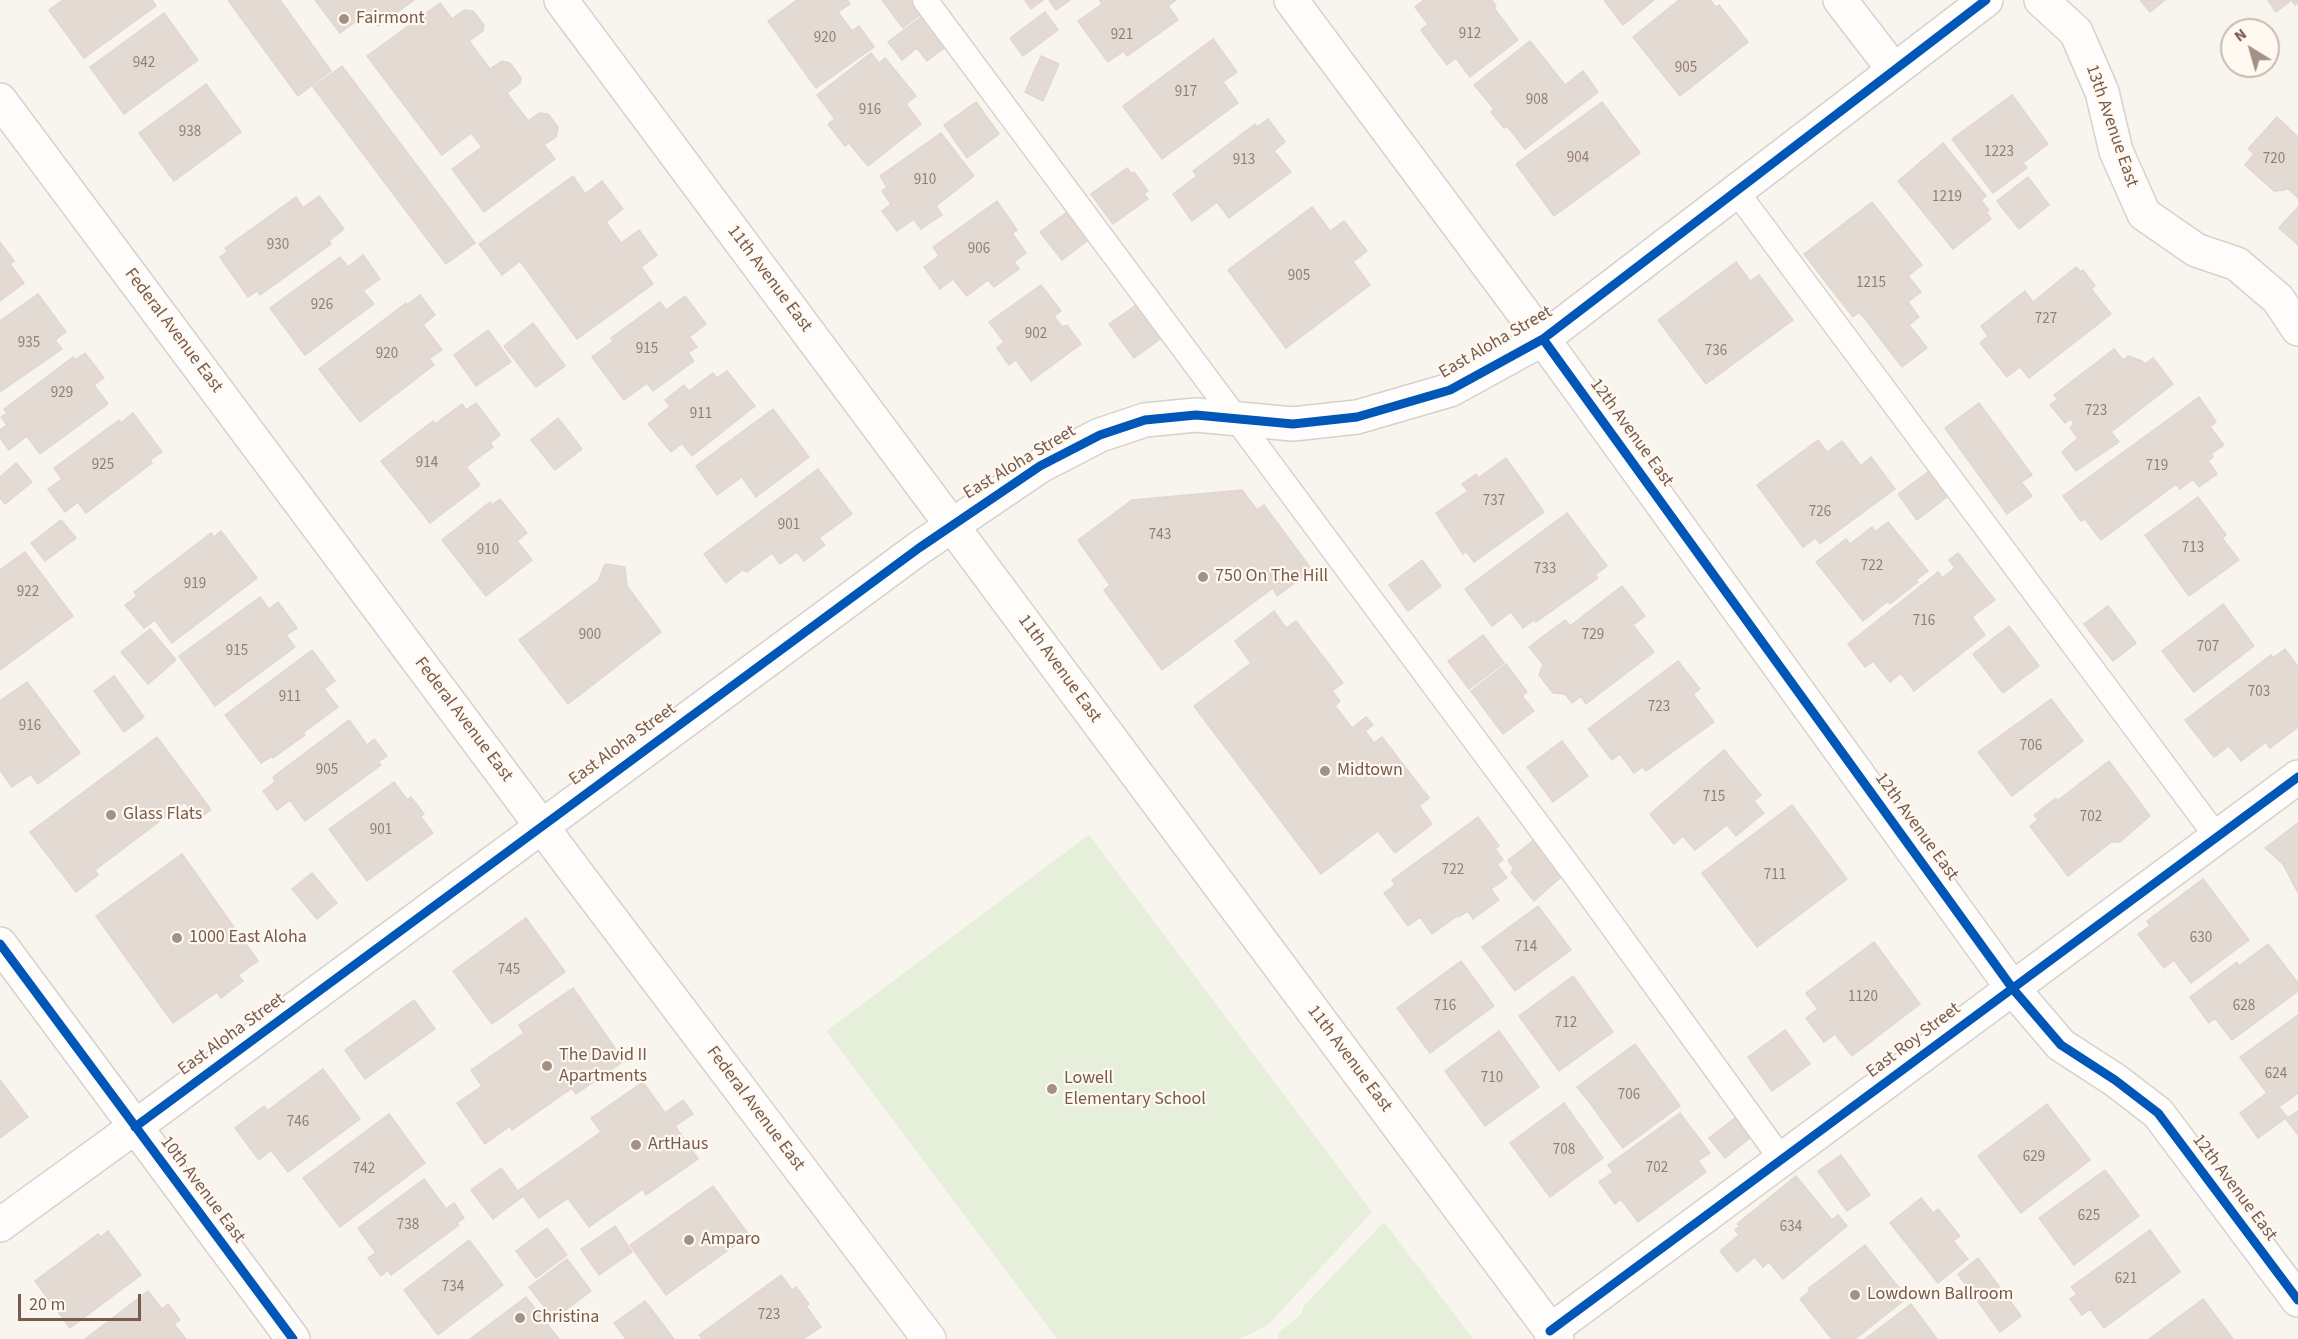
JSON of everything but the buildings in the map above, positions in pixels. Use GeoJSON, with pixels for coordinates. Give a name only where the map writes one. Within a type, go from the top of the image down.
{"type":"FeatureCollection","features":[{"type":"Feature","properties":{"kind":"street","name":"11th Avenue East"},"geometry":{"type":"LineString","coordinates":[[561,0],[1553,1335]]}},
{"type":"Feature","properties":{"kind":"street","name":"12th Avenue East"},"geometry":{"type":"LineString","coordinates":[[1291,0],[1543,339],[2013,988],[2061,1045],[2115,1080],[2158,1113],[2298,1300]]}},
{"type":"Feature","properties":{"kind":"street"},"geometry":{"type":"LineString","coordinates":[[1840,0],[1893,70]]}},
{"type":"Feature","properties":{"kind":"street","name":"East Aloha Street"},"geometry":{"type":"LineString","coordinates":[[0,1225],[951,524],[1040,466],[1100,435],[1145,420],[1196,416],[1293,424],[1357,417],[1450,390],[1543,339],[1986,0]]}},
{"type":"Feature","properties":{"kind":"street","name":"13th Avenue East"},"geometry":{"type":"LineString","coordinates":[[2041,0],[2076,32],[2102,92],[2116,151],[2144,214],[2196,250],[2237,264],[2278,299],[2298,329]]}},
{"type":"Feature","properties":{"kind":"street","name":"Federal Avenue East"},"geometry":{"type":"LineString","coordinates":[[0,100],[542,826],[929,1339]]}},
{"type":"Feature","properties":{"kind":"street","name":"East Roy Street"},"geometry":{"type":"LineString","coordinates":[[1553,1335],[1782,1160],[2298,777]]}},
{"type":"Feature","properties":{"kind":"street","name":"10th Avenue East"},"geometry":{"type":"LineString","coordinates":[[0,944],[293,1339]]}},
{"type":"Feature","properties":{"kind":"lane"},"geometry":{"type":"LineString","coordinates":[[925,0],[1582,884],[1782,1160]]}},
{"type":"Feature","properties":{"kind":"lane"},"geometry":{"type":"LineString","coordinates":[[1736,191],[2217,837]]}},
{"type":"Feature","properties":{"kind":"green space"},"geometry":{"type":"Polygon","coordinates":[[[1089,835],[1372,1212],[1268,1325],[1240,1339],[1057,1339],[826,1031],[1089,835]]]}},
{"type":"Feature","properties":{"kind":"green space"},"geometry":{"type":"Polygon","coordinates":[[[1384,1222],[1473,1339],[1278,1339],[1278,1334],[1302,1313],[1303,1307],[1384,1222]]]}},
{"type":"Feature","properties":{"kind":"cycle path"},"geometry":{"type":"LineString","coordinates":[[135,1127],[919,548],[1040,466],[1100,435],[1145,420],[1196,415],[1293,424],[1357,417],[1450,390],[1543,339],[1986,0]]}},
{"type":"Feature","properties":{"kind":"cycle path"},"geometry":{"type":"LineString","coordinates":[[1543,339],[2013,989],[2061,1045],[2115,1080],[2158,1113],[2298,1300]]}},
{"type":"Feature","properties":{"kind":"cycle path"},"geometry":{"type":"LineString","coordinates":[[1550,1331],[2298,777]]}},
{"type":"Feature","properties":{"kind":"cycle path"},"geometry":{"type":"LineString","coordinates":[[0,944],[293,1339]]}},
{"type":"Feature","properties":{"kind":"place","name":"Fairmont"},"geometry":{"type":"Point","coordinates":[344,19]}},
{"type":"Feature","properties":{"kind":"place","name":"750 On The Hill"},"geometry":{"type":"Point","coordinates":[1203,577]}},
{"type":"Feature","properties":{"kind":"place","name":"Midtown"},"geometry":{"type":"Point","coordinates":[1325,771]}},
{"type":"Feature","properties":{"kind":"place","name":"Glass Flats"},"geometry":{"type":"Point","coordinates":[111,815]}},
{"type":"Feature","properties":{"kind":"place","name":"1000 East Aloha"},"geometry":{"type":"Point","coordinates":[177,938]}},
{"type":"Feature","properties":{"kind":"place","name":"The David II Apartments"},"geometry":{"type":"Point","coordinates":[547,1066]}},
{"type":"Feature","properties":{"kind":"place","name":"Lowell Elementary School"},"geometry":{"type":"Point","coordinates":[1052,1089]}},
{"type":"Feature","properties":{"kind":"place","name":"ArtHaus"},"geometry":{"type":"Point","coordinates":[636,1145]}},
{"type":"Feature","properties":{"kind":"place","name":"Amparo"},"geometry":{"type":"Point","coordinates":[689,1240]}},
{"type":"Feature","properties":{"kind":"place","name":"Lowdown Ballroom"},"geometry":{"type":"Point","coordinates":[1855,1295]}},
{"type":"Feature","properties":{"kind":"place","name":"Christina"},"geometry":{"type":"Point","coordinates":[520,1318]}}]}
